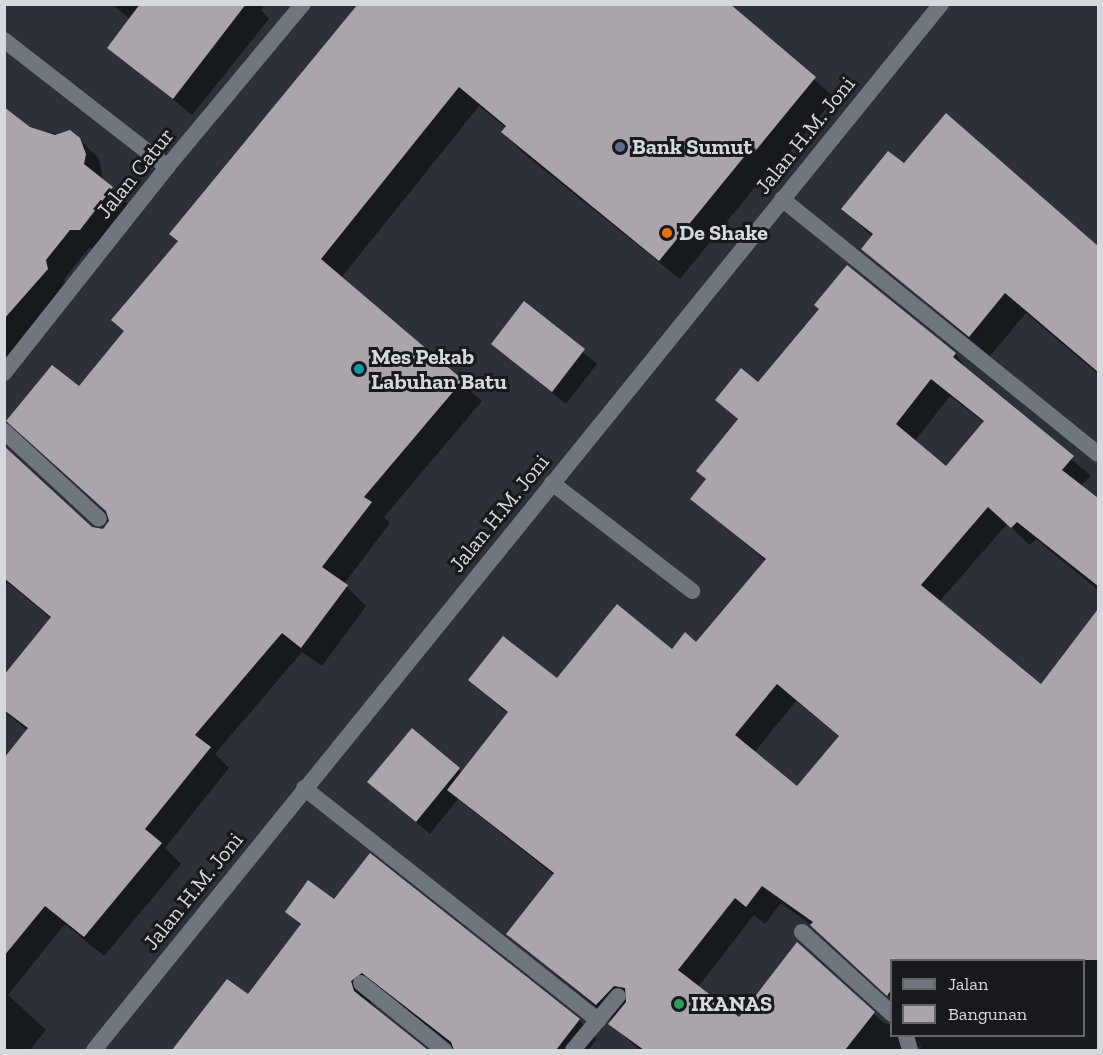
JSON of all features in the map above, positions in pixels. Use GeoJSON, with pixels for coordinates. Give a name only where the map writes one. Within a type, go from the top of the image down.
{"type":"FeatureCollection","features":[{"type":"Feature","properties":{"kind":"street","name":"Jalan Catur"},"geometry":{"type":"LineString","coordinates":[[4,373],[167,167],[303,4]]}},
{"type":"Feature","properties":{"kind":"street","name":"Jalan H.M. Joni"},"geometry":{"type":"LineString","coordinates":[[93,1050],[941,4]]}},
{"type":"Feature","properties":{"kind":"street"},"geometry":{"type":"LineString","coordinates":[[4,40],[167,167]]}},
{"type":"Feature","properties":{"kind":"street"},"geometry":{"type":"LineString","coordinates":[[782,199],[1098,453]]}},
{"type":"Feature","properties":{"kind":"street"},"geometry":{"type":"LineString","coordinates":[[4,431],[99,519]]}},
{"type":"Feature","properties":{"kind":"street"},"geometry":{"type":"LineString","coordinates":[[552,483],[692,591]]}},
{"type":"Feature","properties":{"kind":"street"},"geometry":{"type":"LineString","coordinates":[[304,788],[598,1020]]}},
{"type":"Feature","properties":{"kind":"street"},"geometry":{"type":"LineString","coordinates":[[802,932],[890,1013]]}},
{"type":"Feature","properties":{"kind":"street"},"geometry":{"type":"LineString","coordinates":[[362,982],[444,1050]]}},
{"type":"Feature","properties":{"kind":"street"},"geometry":{"type":"LineString","coordinates":[[573,1050],[618,996]]}},
{"type":"Feature","properties":{"kind":"building"},"geometry":{"type":"Polygon","coordinates":[[[140,4],[246,4],[173,99],[107,48],[140,4]]]}},
{"type":"Feature","properties":{"kind":"building"},"geometry":{"type":"Polygon","coordinates":[[[358,4],[730,4],[816,77],[752,155],[748,152],[659,261],[501,132],[506,126],[459,87],[321,259],[463,380],[364,497],[372,502],[322,567],[348,585],[301,648],[282,633],[195,735],[211,747],[145,829],[162,843],[84,937],[45,906],[4,956],[4,758],[28,728],[4,710],[4,675],[51,617],[4,578],[4,446],[92,527],[103,529],[109,521],[106,511],[6,421],[52,365],[79,386],[124,331],[111,320],[178,241],[169,234],[358,4]]]}},
{"type":"Feature","properties":{"kind":"building"},"geometry":{"type":"Polygon","coordinates":[[[4,107],[30,127],[55,135],[70,130],[80,138],[86,154],[84,164],[113,187],[80,230],[70,230],[46,260],[48,269],[4,319],[4,107]]]}},
{"type":"Feature","properties":{"kind":"building"},"geometry":{"type":"Polygon","coordinates":[[[946,113],[1098,246],[1098,372],[1005,293],[969,337],[861,249],[873,234],[841,209],[888,151],[904,163],[946,113]]]}},
{"type":"Feature","properties":{"kind":"building"},"geometry":{"type":"Polygon","coordinates":[[[847,265],[956,353],[953,357],[1074,456],[1062,470],[1098,498],[1098,586],[1017,522],[1011,528],[988,507],[921,585],[1041,684],[1098,609],[1098,960],[890,959],[890,992],[887,996],[810,925],[813,922],[762,886],[746,907],[735,898],[678,970],[739,1017],[797,942],[875,1012],[845,1050],[644,1050],[608,1024],[626,1002],[625,988],[614,986],[596,1005],[506,934],[554,873],[447,790],[508,712],[468,680],[503,636],[557,678],[617,604],[672,649],[685,632],[696,642],[766,559],[690,499],[706,479],[696,471],[738,419],[715,400],[741,368],[758,382],[819,309],[814,305],[847,265]],[[931,379],[896,424],[946,466],[984,421],[931,379]],[[777,684],[735,735],[797,786],[839,736],[777,684]]]}},
{"type":"Feature","properties":{"kind":"building"},"geometry":{"type":"Polygon","coordinates":[[[524,301],[585,349],[552,392],[491,344],[524,301]]]}},
{"type":"Feature","properties":{"kind":"building"},"geometry":{"type":"Polygon","coordinates":[[[412,728],[460,768],[416,822],[367,782],[412,728]]]}},
{"type":"Feature","properties":{"kind":"building"},"geometry":{"type":"Polygon","coordinates":[[[370,853],[580,1019],[556,1050],[454,1050],[451,1042],[362,973],[351,981],[354,991],[428,1050],[172,1050],[227,979],[248,994],[301,924],[285,912],[308,880],[334,899],[370,853]]]}},
{"type":"Feature","properties":{"kind":"place","name":"Bank Sumut"},"geometry":{"type":"Point","coordinates":[620,147]}},
{"type":"Feature","properties":{"kind":"place","name":"De Shake"},"geometry":{"type":"Point","coordinates":[667,233]}},
{"type":"Feature","properties":{"kind":"place","name":"Mes Pekab Labuhan Batu"},"geometry":{"type":"Point","coordinates":[359,369]}},
{"type":"Feature","properties":{"kind":"place","name":"IKANAS"},"geometry":{"type":"Point","coordinates":[679,1004]}}]}
